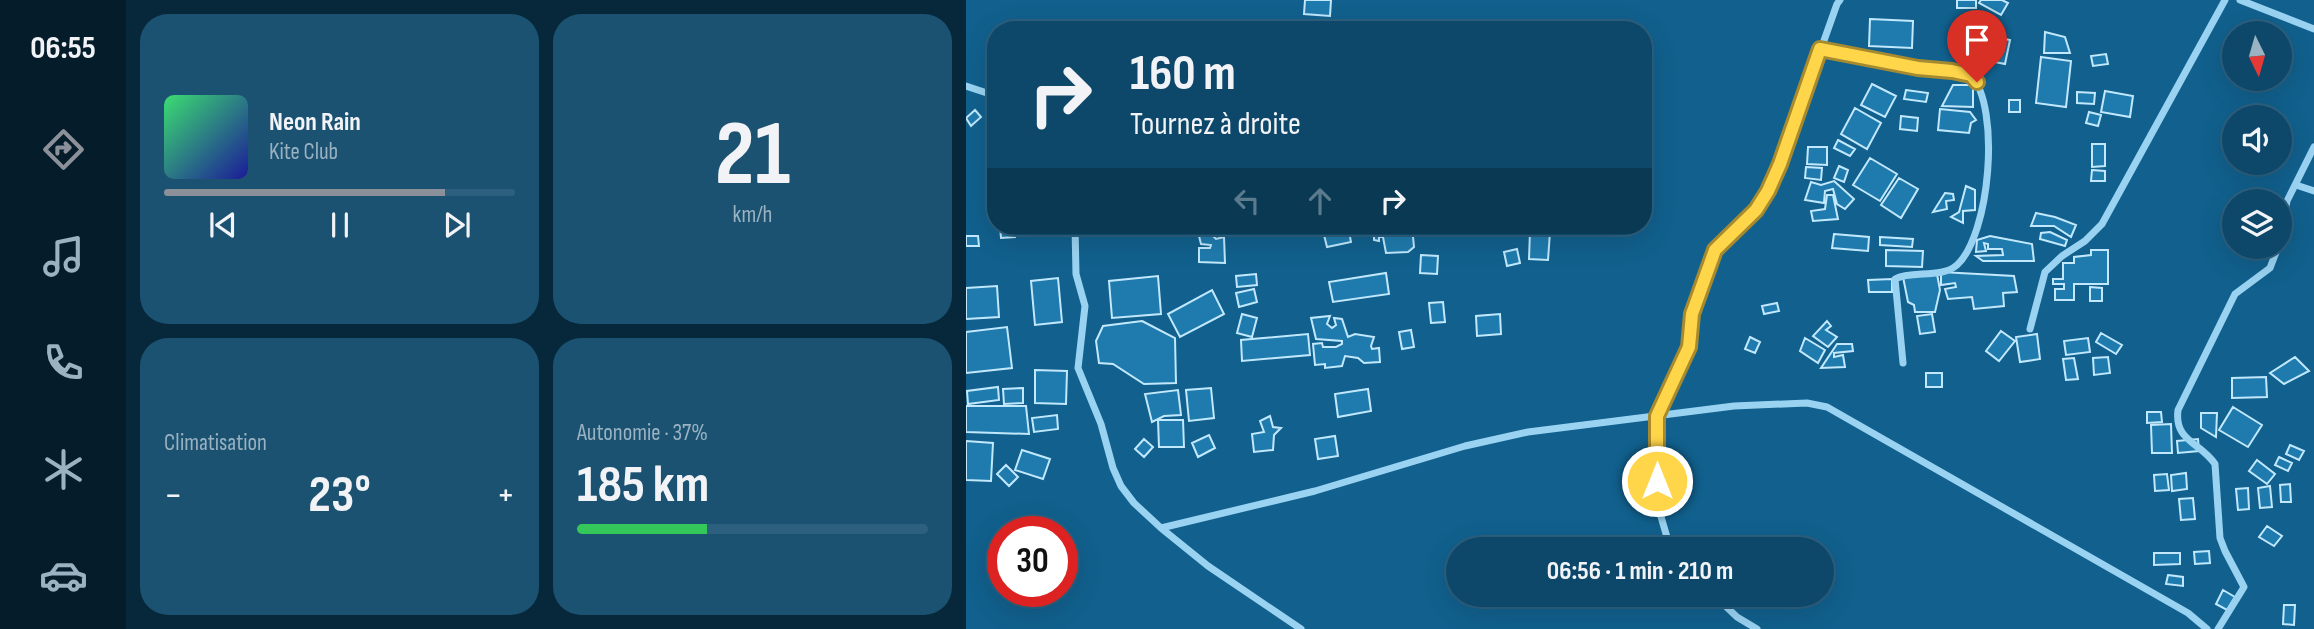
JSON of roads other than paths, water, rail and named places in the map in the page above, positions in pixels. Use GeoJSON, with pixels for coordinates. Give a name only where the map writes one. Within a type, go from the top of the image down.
{"type":"FeatureCollection","features":[{"type":"Feature","properties":{"kind":"street"},"geometry":{"type":"LineString","coordinates":[[1668,537],[1657,503],[1657,416],[1689,347],[1692,314],[1715,250],[1756,210],[1768,191],[1840,0]]}},
{"type":"Feature","properties":{"kind":"street"},"geometry":{"type":"LineString","coordinates":[[2031,329],[2045,272],[2102,224],[2224,0]]}},
{"type":"Feature","properties":{"kind":"street"},"geometry":{"type":"LineString","coordinates":[[2240,0],[2314,29]]}},
{"type":"Feature","properties":{"kind":"street"},"geometry":{"type":"LineString","coordinates":[[1820,49],[1971,75],[1981,90],[1986,116],[1989,163],[1981,215],[1973,239],[1958,264],[1947,270],[1895,279],[1903,363]]}},
{"type":"Feature","properties":{"kind":"street"},"geometry":{"type":"LineString","coordinates":[[966,86],[987,93]]}},
{"type":"Feature","properties":{"kind":"street"},"geometry":{"type":"LineString","coordinates":[[2292,192],[2314,147]]}},
{"type":"Feature","properties":{"kind":"street"},"geometry":{"type":"LineString","coordinates":[[2296,185],[2314,191]]}},
{"type":"Feature","properties":{"kind":"street"},"geometry":{"type":"LineString","coordinates":[[1075,235],[1076,274],[1084,306],[1078,368],[1101,424],[1121,486],[1134,503],[1161,528],[1208,566],[1301,629]]}},
{"type":"Feature","properties":{"kind":"street"},"geometry":{"type":"LineString","coordinates":[[2218,629],[2244,587],[2220,538],[2215,464],[2210,456],[2180,432],[2178,410],[2235,294],[2270,268],[2273,259]]}},
{"type":"Feature","properties":{"kind":"street"},"geometry":{"type":"LineString","coordinates":[[1161,528],[1314,491],[1478,443],[1528,432],[1734,406],[1807,403],[1827,407],[2188,613],[2207,629]]}},
{"type":"Feature","properties":{"kind":"street"},"geometry":{"type":"LineString","coordinates":[[1727,607],[1757,629]]}}]}
